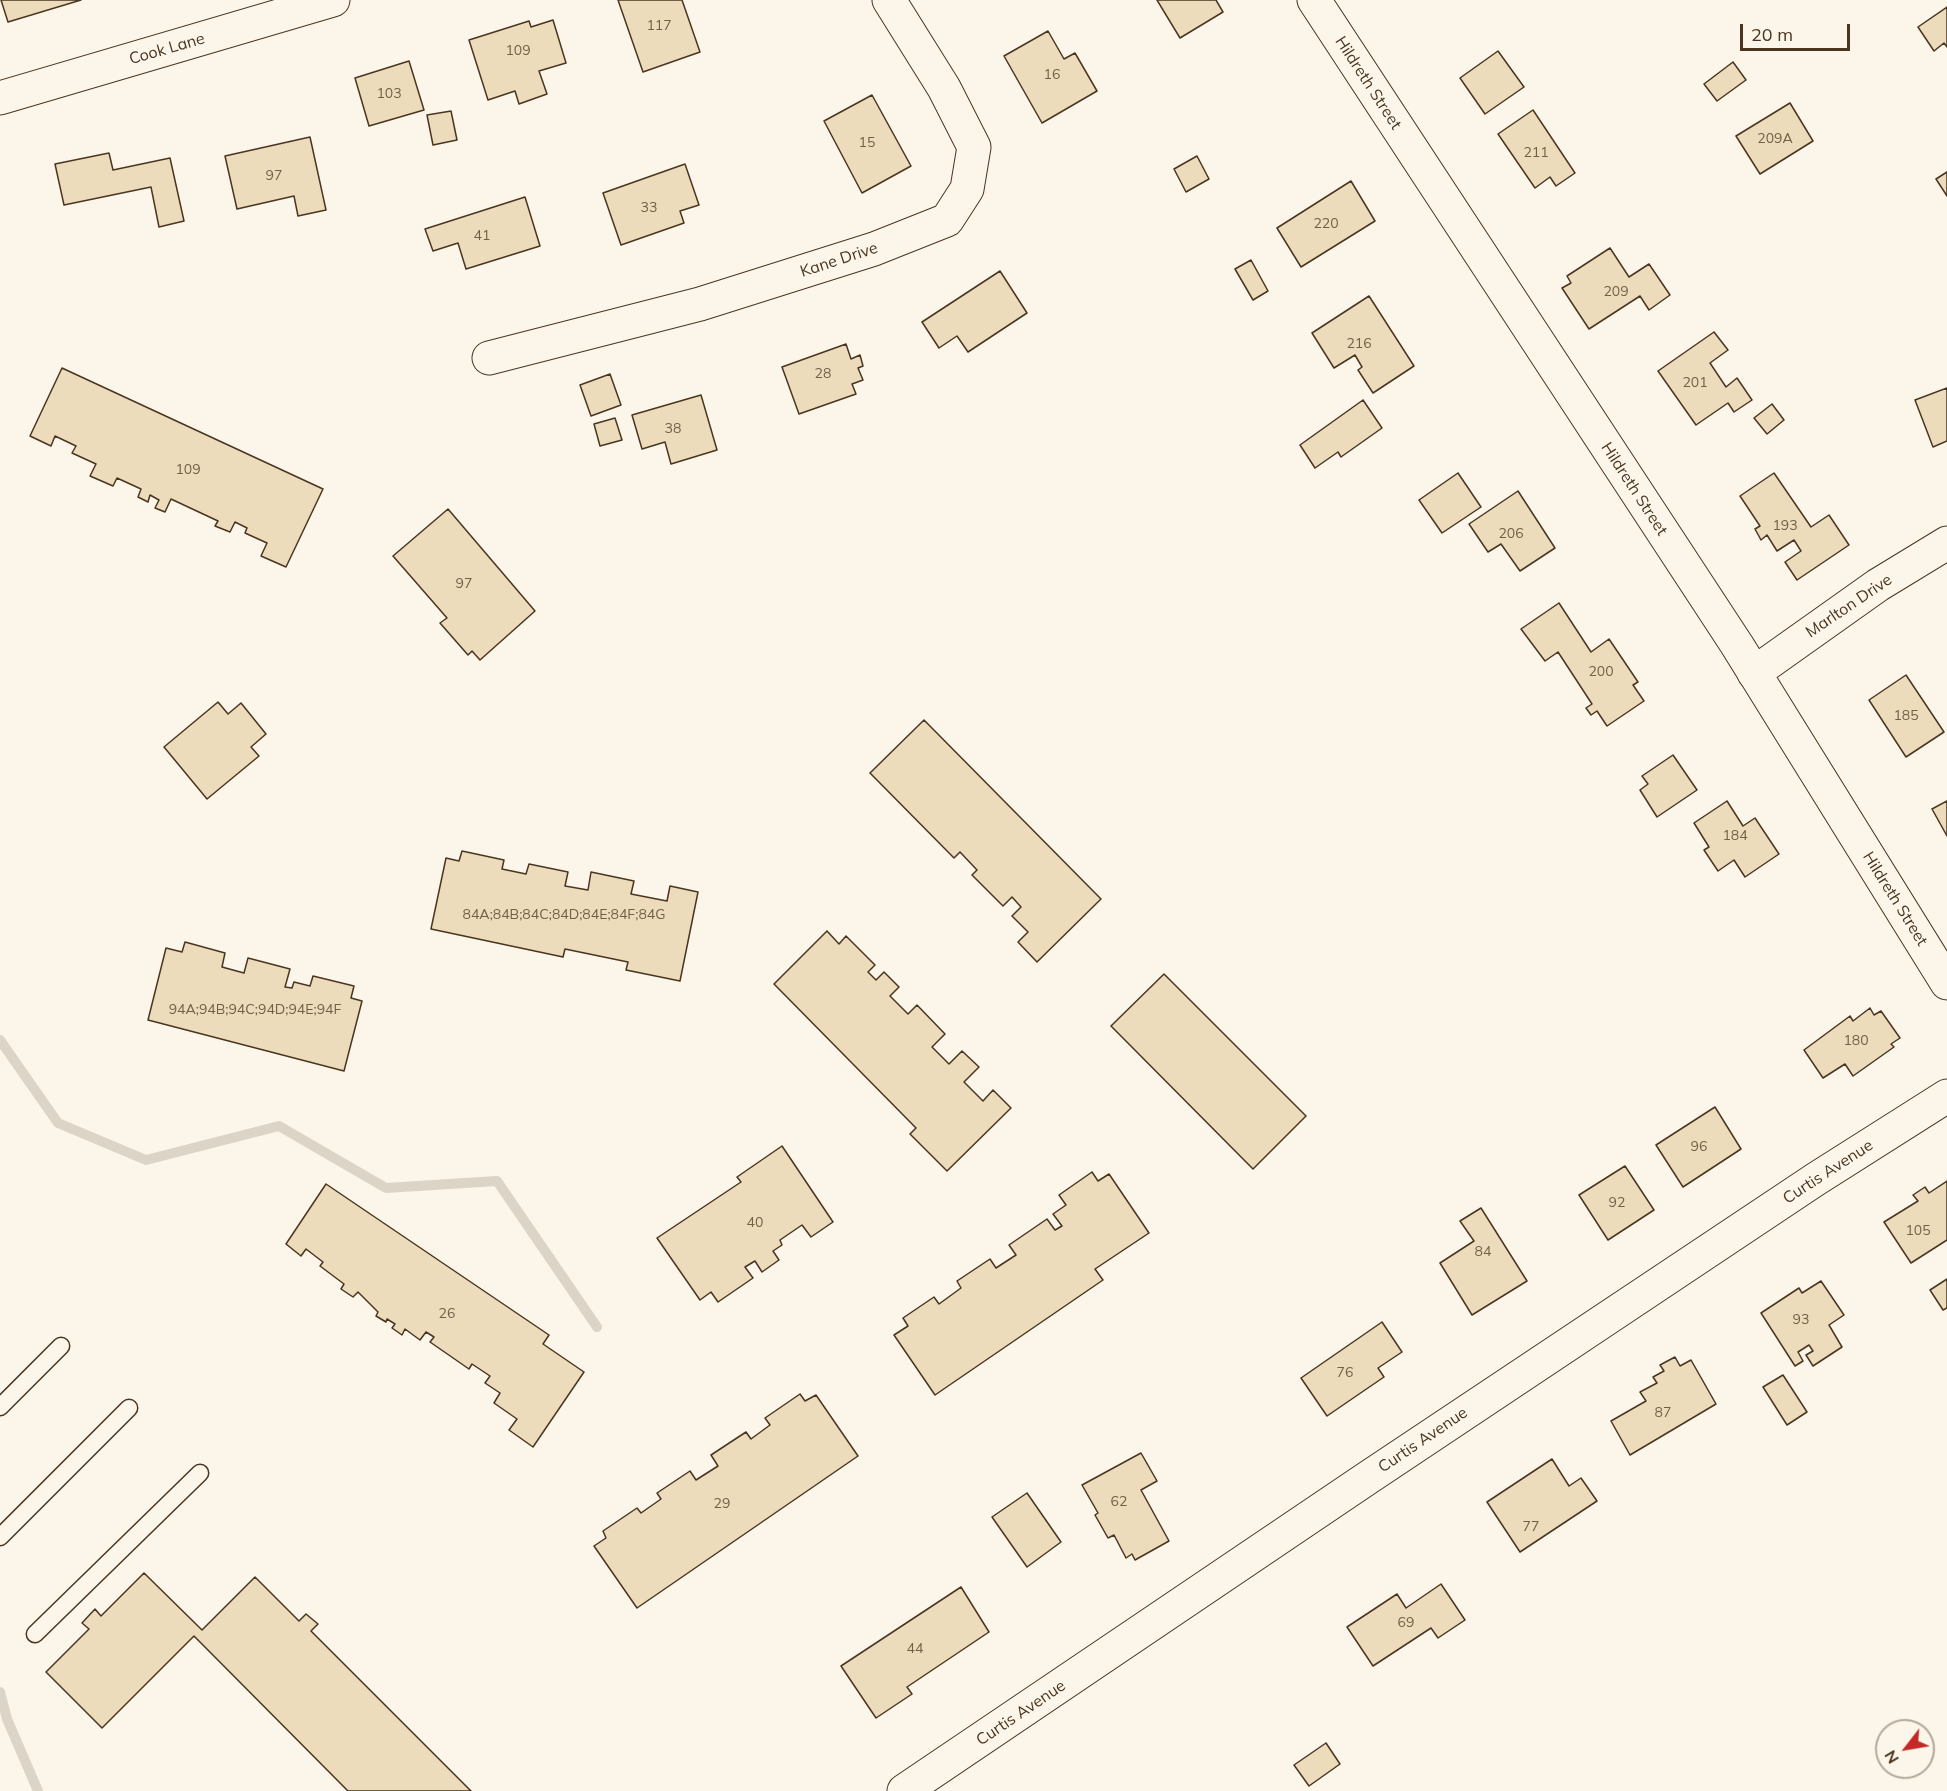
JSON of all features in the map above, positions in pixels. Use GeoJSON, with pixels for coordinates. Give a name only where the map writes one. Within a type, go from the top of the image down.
{"type":"FeatureCollection","features":[{"type":"Feature","properties":{"kind":"street","name":"Cook Lane"},"geometry":{"type":"LineString","coordinates":[[0,98],[333,0]]}},
{"type":"Feature","properties":{"kind":"street","name":"Kane Drive"},"geometry":{"type":"LineString","coordinates":[[489,358],[700,304],[874,249],[947,220],[967,189],[974,147],[944,88],[889,0]]}},
{"type":"Feature","properties":{"kind":"street","name":"Hildreth Street"},"geometry":{"type":"LineString","coordinates":[[1314,0],[1754,673],[1939,950],[1947,983]]}},
{"type":"Feature","properties":{"kind":"street","name":"Marlton Drive"},"geometry":{"type":"LineString","coordinates":[[1754,673],[1878,585],[1947,543]]}},
{"type":"Feature","properties":{"kind":"street","name":"Curtis Avenue"},"geometry":{"type":"LineString","coordinates":[[904,1791],[1366,1479],[1767,1212],[1947,1096]]}},
{"type":"Feature","properties":{"kind":"lane"},"geometry":{"type":"LineString","coordinates":[[0,1407],[61,1346]]}},
{"type":"Feature","properties":{"kind":"lane"},"geometry":{"type":"LineString","coordinates":[[0,1537],[129,1408]]}},
{"type":"Feature","properties":{"kind":"lane"},"geometry":{"type":"LineString","coordinates":[[35,1634],[200,1473]]}},
{"type":"Feature","properties":{"kind":"building"},"geometry":{"type":"Polygon","coordinates":[[[1,0],[81,0],[8,22],[1,0]]]}},
{"type":"Feature","properties":{"kind":"building"},"geometry":{"type":"Polygon","coordinates":[[[618,0],[682,0],[700,52],[643,72],[618,0]]]}},
{"type":"Feature","properties":{"kind":"building"},"geometry":{"type":"Polygon","coordinates":[[[1157,0],[1216,0],[1223,12],[1180,38],[1157,0]]]}},
{"type":"Feature","properties":{"kind":"building"},"geometry":{"type":"Polygon","coordinates":[[[1947,7],[1947,47],[1944,43],[1934,51],[1918,27],[1947,7]]]}},
{"type":"Feature","properties":{"kind":"building"},"geometry":{"type":"Polygon","coordinates":[[[553,20],[566,63],[539,71],[547,94],[519,104],[515,91],[488,100],[469,40],[529,21],[531,27],[553,20]]]}},
{"type":"Feature","properties":{"kind":"building"},"geometry":{"type":"Polygon","coordinates":[[[1048,31],[1064,59],[1075,53],[1097,91],[1042,123],[1004,56],[1048,31]]]}},
{"type":"Feature","properties":{"kind":"building"},"geometry":{"type":"Polygon","coordinates":[[[1498,51],[1524,87],[1485,114],[1460,78],[1498,51]]]}},
{"type":"Feature","properties":{"kind":"building"},"geometry":{"type":"Polygon","coordinates":[[[409,61],[424,110],[369,126],[355,78],[409,61]]]}},
{"type":"Feature","properties":{"kind":"building"},"geometry":{"type":"Polygon","coordinates":[[[1733,62],[1746,80],[1717,101],[1704,84],[1733,62]]]}},
{"type":"Feature","properties":{"kind":"building"},"geometry":{"type":"Polygon","coordinates":[[[872,95],[911,166],[862,193],[824,121],[872,95]]]}},
{"type":"Feature","properties":{"kind":"building"},"geometry":{"type":"Polygon","coordinates":[[[1790,103],[1813,141],[1760,174],[1736,136],[1790,103]]]}},
{"type":"Feature","properties":{"kind":"building"},"geometry":{"type":"Polygon","coordinates":[[[1533,110],[1575,173],[1556,186],[1550,177],[1535,188],[1498,134],[1533,110]]]}},
{"type":"Feature","properties":{"kind":"building"},"geometry":{"type":"Polygon","coordinates":[[[451,111],[457,140],[433,145],[427,115],[451,111]]]}},
{"type":"Feature","properties":{"kind":"building"},"geometry":{"type":"Polygon","coordinates":[[[310,137],[326,210],[298,216],[294,196],[237,209],[225,156],[310,137]]]}},
{"type":"Feature","properties":{"kind":"building"},"geometry":{"type":"Polygon","coordinates":[[[109,153],[113,170],[170,158],[184,221],[159,227],[151,187],[64,205],[55,164],[109,153]]]}},
{"type":"Feature","properties":{"kind":"building"},"geometry":{"type":"Polygon","coordinates":[[[1197,156],[1209,179],[1186,192],[1174,169],[1197,156]]]}},
{"type":"Feature","properties":{"kind":"building"},"geometry":{"type":"Polygon","coordinates":[[[685,164],[699,205],[680,211],[684,223],[621,245],[603,193],[685,164]]]}},
{"type":"Feature","properties":{"kind":"building"},"geometry":{"type":"Polygon","coordinates":[[[1947,172],[1947,196],[1936,179],[1947,172]]]}},
{"type":"Feature","properties":{"kind":"building"},"geometry":{"type":"Polygon","coordinates":[[[1351,181],[1375,221],[1301,267],[1277,228],[1351,181]]]}},
{"type":"Feature","properties":{"kind":"building"},"geometry":{"type":"Polygon","coordinates":[[[525,197],[540,246],[466,269],[458,243],[433,251],[425,229],[525,197]]]}},
{"type":"Feature","properties":{"kind":"building"},"geometry":{"type":"Polygon","coordinates":[[[1610,248],[1629,277],[1649,264],[1670,295],[1649,310],[1640,296],[1589,329],[1562,288],[1571,283],[1567,276],[1610,248]]]}},
{"type":"Feature","properties":{"kind":"building"},"geometry":{"type":"Polygon","coordinates":[[[1251,260],[1268,291],[1253,300],[1235,269],[1251,260]]]}},
{"type":"Feature","properties":{"kind":"building"},"geometry":{"type":"Polygon","coordinates":[[[1000,271],[1027,313],[968,352],[957,336],[939,348],[922,322],[1000,271]]]}},
{"type":"Feature","properties":{"kind":"building"},"geometry":{"type":"Polygon","coordinates":[[[1369,296],[1414,366],[1373,393],[1358,370],[1362,367],[1355,355],[1334,368],[1312,333],[1369,296]]]}},
{"type":"Feature","properties":{"kind":"building"},"geometry":{"type":"Polygon","coordinates":[[[1714,332],[1728,350],[1710,363],[1726,387],[1737,378],[1752,400],[1734,412],[1728,403],[1696,425],[1658,371],[1714,332]]]}},
{"type":"Feature","properties":{"kind":"building"},"geometry":{"type":"Polygon","coordinates":[[[846,344],[851,359],[860,355],[863,366],[858,368],[863,380],[852,384],[856,394],[799,414],[782,367],[846,344]]]}},
{"type":"Feature","properties":{"kind":"building"},"geometry":{"type":"Polygon","coordinates":[[[62,368],[323,489],[286,567],[261,556],[267,543],[245,533],[247,528],[235,522],[230,532],[215,526],[218,521],[171,499],[165,512],[155,508],[159,500],[150,495],[148,502],[138,497],[141,489],[117,478],[113,486],[90,476],[96,464],[72,453],[76,446],[55,436],[51,446],[30,436],[62,368]]]}},
{"type":"Feature","properties":{"kind":"building"},"geometry":{"type":"Polygon","coordinates":[[[610,374],[621,405],[591,416],[580,385],[610,374]]]}},
{"type":"Feature","properties":{"kind":"building"},"geometry":{"type":"Polygon","coordinates":[[[1947,388],[1947,441],[1933,447],[1915,400],[1947,388]]]}},
{"type":"Feature","properties":{"kind":"building"},"geometry":{"type":"Polygon","coordinates":[[[701,395],[717,450],[671,464],[665,442],[642,449],[632,415],[701,395]]]}},
{"type":"Feature","properties":{"kind":"building"},"geometry":{"type":"Polygon","coordinates":[[[1363,400],[1382,428],[1341,457],[1338,452],[1315,468],[1300,445],[1363,400]]]}},
{"type":"Feature","properties":{"kind":"building"},"geometry":{"type":"Polygon","coordinates":[[[1772,404],[1784,420],[1767,434],[1754,418],[1772,404]]]}},
{"type":"Feature","properties":{"kind":"building"},"geometry":{"type":"Polygon","coordinates":[[[615,418],[622,440],[600,446],[594,424],[615,418]]]}},
{"type":"Feature","properties":{"kind":"building"},"geometry":{"type":"Polygon","coordinates":[[[1458,473],[1481,507],[1442,533],[1419,500],[1458,473]]]}},
{"type":"Feature","properties":{"kind":"building"},"geometry":{"type":"Polygon","coordinates":[[[1774,473],[1811,527],[1829,515],[1849,545],[1797,580],[1785,562],[1801,551],[1794,540],[1777,551],[1767,535],[1761,540],[1755,529],[1760,526],[1740,496],[1774,473]]]}},
{"type":"Feature","properties":{"kind":"building"},"geometry":{"type":"Polygon","coordinates":[[[1518,491],[1555,548],[1520,571],[1501,544],[1488,552],[1469,524],[1518,491]]]}},
{"type":"Feature","properties":{"kind":"building"},"geometry":{"type":"Polygon","coordinates":[[[448,509],[535,611],[480,660],[472,651],[468,655],[440,623],[447,618],[393,556],[448,509]]]}},
{"type":"Feature","properties":{"kind":"building"},"geometry":{"type":"Polygon","coordinates":[[[1559,603],[1591,652],[1609,639],[1638,682],[1633,685],[1644,701],[1607,726],[1597,711],[1591,715],[1586,708],[1592,704],[1558,652],[1545,661],[1521,629],[1559,603]]]}},
{"type":"Feature","properties":{"kind":"building"},"geometry":{"type":"Polygon","coordinates":[[[1906,675],[1944,732],[1906,757],[1869,700],[1906,675]]]}},
{"type":"Feature","properties":{"kind":"building"},"geometry":{"type":"Polygon","coordinates":[[[218,702],[228,714],[241,703],[266,734],[251,747],[259,756],[207,799],[164,747],[218,702]]]}},
{"type":"Feature","properties":{"kind":"building"},"geometry":{"type":"Polygon","coordinates":[[[924,720],[1101,899],[1037,962],[1018,942],[1028,932],[1012,916],[1021,907],[1012,897],[1003,906],[972,875],[977,870],[960,852],[954,858],[870,773],[924,720]]]}},
{"type":"Feature","properties":{"kind":"building"},"geometry":{"type":"Polygon","coordinates":[[[1673,755],[1697,790],[1657,817],[1640,790],[1648,784],[1642,776],[1673,755]]]}},
{"type":"Feature","properties":{"kind":"building"},"geometry":{"type":"Polygon","coordinates":[[[1727,801],[1743,826],[1755,818],[1779,854],[1745,877],[1734,860],[1718,871],[1704,850],[1709,847],[1694,823],[1727,801]]]}},
{"type":"Feature","properties":{"kind":"building"},"geometry":{"type":"Polygon","coordinates":[[[1947,801],[1947,836],[1932,809],[1947,801]]]}},
{"type":"Feature","properties":{"kind":"building"},"geometry":{"type":"Polygon","coordinates":[[[462,851],[504,860],[502,869],[526,874],[529,864],[568,872],[565,886],[588,890],[591,872],[634,881],[631,894],[667,901],[670,886],[698,892],[680,981],[626,970],[628,962],[565,949],[563,957],[431,929],[446,858],[459,861],[462,851]]]}},
{"type":"Feature","properties":{"kind":"building"},"geometry":{"type":"Polygon","coordinates":[[[827,931],[839,944],[846,936],[875,965],[868,972],[876,980],[884,972],[899,987],[890,996],[908,1014],[917,1005],[945,1034],[932,1047],[949,1064],[962,1051],[979,1067],[964,1082],[983,1101],[993,1090],[1011,1108],[947,1171],[910,1134],[916,1128],[774,984],[827,931]]]}},
{"type":"Feature","properties":{"kind":"building"},"geometry":{"type":"Polygon","coordinates":[[[185,942],[225,953],[222,967],[244,973],[248,958],[290,969],[285,987],[292,988],[294,982],[310,986],[313,976],[354,986],[351,998],[362,1001],[344,1071],[148,1020],[166,948],[182,952],[185,942]]]}},
{"type":"Feature","properties":{"kind":"building"},"geometry":{"type":"Polygon","coordinates":[[[1164,974],[1306,1116],[1253,1169],[1111,1026],[1164,974]]]}},
{"type":"Feature","properties":{"kind":"building"},"geometry":{"type":"Polygon","coordinates":[[[1870,1008],[1874,1015],[1881,1011],[1900,1038],[1891,1044],[1894,1047],[1853,1076],[1845,1064],[1823,1078],[1804,1050],[1850,1016],[1853,1021],[1870,1008]]]}},
{"type":"Feature","properties":{"kind":"building"},"geometry":{"type":"Polygon","coordinates":[[[1715,1107],[1741,1149],[1683,1187],[1656,1145],[1715,1107]]]}},
{"type":"Feature","properties":{"kind":"building"},"geometry":{"type":"Polygon","coordinates":[[[782,1146],[833,1222],[811,1237],[802,1225],[780,1240],[782,1245],[773,1251],[779,1260],[762,1272],[755,1261],[745,1267],[753,1278],[718,1302],[711,1292],[700,1300],[657,1238],[741,1182],[737,1177],[782,1146]]]}},
{"type":"Feature","properties":{"kind":"building"},"geometry":{"type":"Polygon","coordinates":[[[1625,1166],[1654,1210],[1608,1240],[1579,1195],[1625,1166]]]}},
{"type":"Feature","properties":{"kind":"building"},"geometry":{"type":"Polygon","coordinates":[[[1092,1172],[1098,1181],[1109,1174],[1149,1233],[1095,1269],[1103,1280],[935,1395],[894,1335],[908,1326],[903,1318],[934,1297],[939,1304],[961,1288],[957,1281],[990,1259],[996,1268],[1016,1255],[1009,1245],[1047,1219],[1055,1230],[1062,1226],[1053,1214],[1066,1205],[1059,1195],[1092,1172]]]}},
{"type":"Feature","properties":{"kind":"building"},"geometry":{"type":"Polygon","coordinates":[[[1947,1181],[1947,1240],[1911,1263],[1884,1222],[1918,1201],[1913,1195],[1925,1187],[1929,1193],[1947,1181]]]}},
{"type":"Feature","properties":{"kind":"building"},"geometry":{"type":"Polygon","coordinates":[[[326,1184],[549,1335],[543,1344],[584,1372],[533,1447],[509,1430],[517,1419],[494,1403],[500,1393],[485,1383],[490,1376],[472,1364],[469,1369],[430,1342],[434,1337],[426,1332],[420,1340],[405,1329],[402,1335],[392,1328],[395,1324],[376,1316],[378,1312],[358,1292],[353,1297],[341,1289],[344,1284],[320,1266],[323,1262],[306,1249],[301,1256],[286,1244],[326,1184]]]}},
{"type":"Feature","properties":{"kind":"building"},"geometry":{"type":"Polygon","coordinates":[[[1481,1208],[1527,1281],[1472,1315],[1440,1263],[1474,1241],[1460,1221],[1481,1208]]]}},
{"type":"Feature","properties":{"kind":"building"},"geometry":{"type":"Polygon","coordinates":[[[1947,1279],[1947,1308],[1943,1310],[1930,1290],[1947,1279]]]}},
{"type":"Feature","properties":{"kind":"building"},"geometry":{"type":"Polygon","coordinates":[[[1821,1281],[1844,1315],[1829,1325],[1842,1347],[1813,1366],[1806,1355],[1813,1351],[1809,1345],[1798,1352],[1803,1361],[1795,1366],[1761,1313],[1799,1288],[1802,1293],[1821,1281]]]}},
{"type":"Feature","properties":{"kind":"building"},"geometry":{"type":"Polygon","coordinates":[[[1382,1322],[1402,1352],[1378,1368],[1384,1377],[1327,1416],[1301,1378],[1382,1322]]]}},
{"type":"Feature","properties":{"kind":"building"},"geometry":{"type":"Polygon","coordinates":[[[1675,1357],[1680,1366],[1691,1360],[1716,1404],[1630,1455],[1611,1421],[1646,1401],[1640,1392],[1657,1383],[1653,1377],[1664,1371],[1660,1365],[1675,1357]]]}},
{"type":"Feature","properties":{"kind":"building"},"geometry":{"type":"Polygon","coordinates":[[[1783,1375],[1807,1412],[1787,1425],[1763,1387],[1783,1375]]]}},
{"type":"Feature","properties":{"kind":"building"},"geometry":{"type":"Polygon","coordinates":[[[800,1394],[805,1401],[816,1395],[858,1456],[637,1608],[594,1546],[606,1538],[603,1531],[637,1508],[641,1513],[661,1499],[657,1493],[690,1471],[696,1480],[718,1466],[711,1455],[746,1432],[751,1439],[770,1425],[765,1418],[800,1394]]]}},
{"type":"Feature","properties":{"kind":"building"},"geometry":{"type":"Polygon","coordinates":[[[1141,1453],[1157,1481],[1141,1490],[1169,1541],[1135,1560],[1132,1554],[1126,1558],[1114,1535],[1108,1538],[1095,1515],[1098,1513],[1082,1485],[1141,1453]]]}},
{"type":"Feature","properties":{"kind":"building"},"geometry":{"type":"Polygon","coordinates":[[[1552,1459],[1569,1486],[1581,1478],[1597,1501],[1520,1552],[1487,1502],[1552,1459]]]}},
{"type":"Feature","properties":{"kind":"building"},"geometry":{"type":"Polygon","coordinates":[[[1027,1493],[1061,1542],[1027,1567],[992,1517],[1027,1493]]]}},
{"type":"Feature","properties":{"kind":"building"},"geometry":{"type":"Polygon","coordinates":[[[144,1573],[202,1630],[255,1577],[299,1621],[306,1614],[318,1624],[311,1631],[471,1791],[348,1791],[194,1636],[102,1728],[46,1672],[89,1629],[82,1623],[95,1609],[101,1616],[144,1573]]]}},
{"type":"Feature","properties":{"kind":"building"},"geometry":{"type":"Polygon","coordinates":[[[1441,1584],[1465,1620],[1438,1638],[1431,1628],[1373,1666],[1347,1627],[1397,1594],[1406,1608],[1441,1584]]]}},
{"type":"Feature","properties":{"kind":"building"},"geometry":{"type":"Polygon","coordinates":[[[961,1587],[989,1632],[907,1687],[912,1694],[876,1718],[841,1666],[961,1587]]]}},
{"type":"Feature","properties":{"kind":"building"},"geometry":{"type":"Polygon","coordinates":[[[1326,1743],[1340,1764],[1309,1786],[1294,1765],[1326,1743]]]}},
{"type":"Feature","properties":{"kind":"waterway"},"geometry":{"type":"LineString","coordinates":[[0,1040],[58,1123],[146,1160],[279,1126],[386,1188],[497,1181],[597,1327]]}},
{"type":"Feature","properties":{"kind":"waterway"},"geometry":{"type":"LineString","coordinates":[[0,1692],[7,1719],[38,1791]]}}]}
